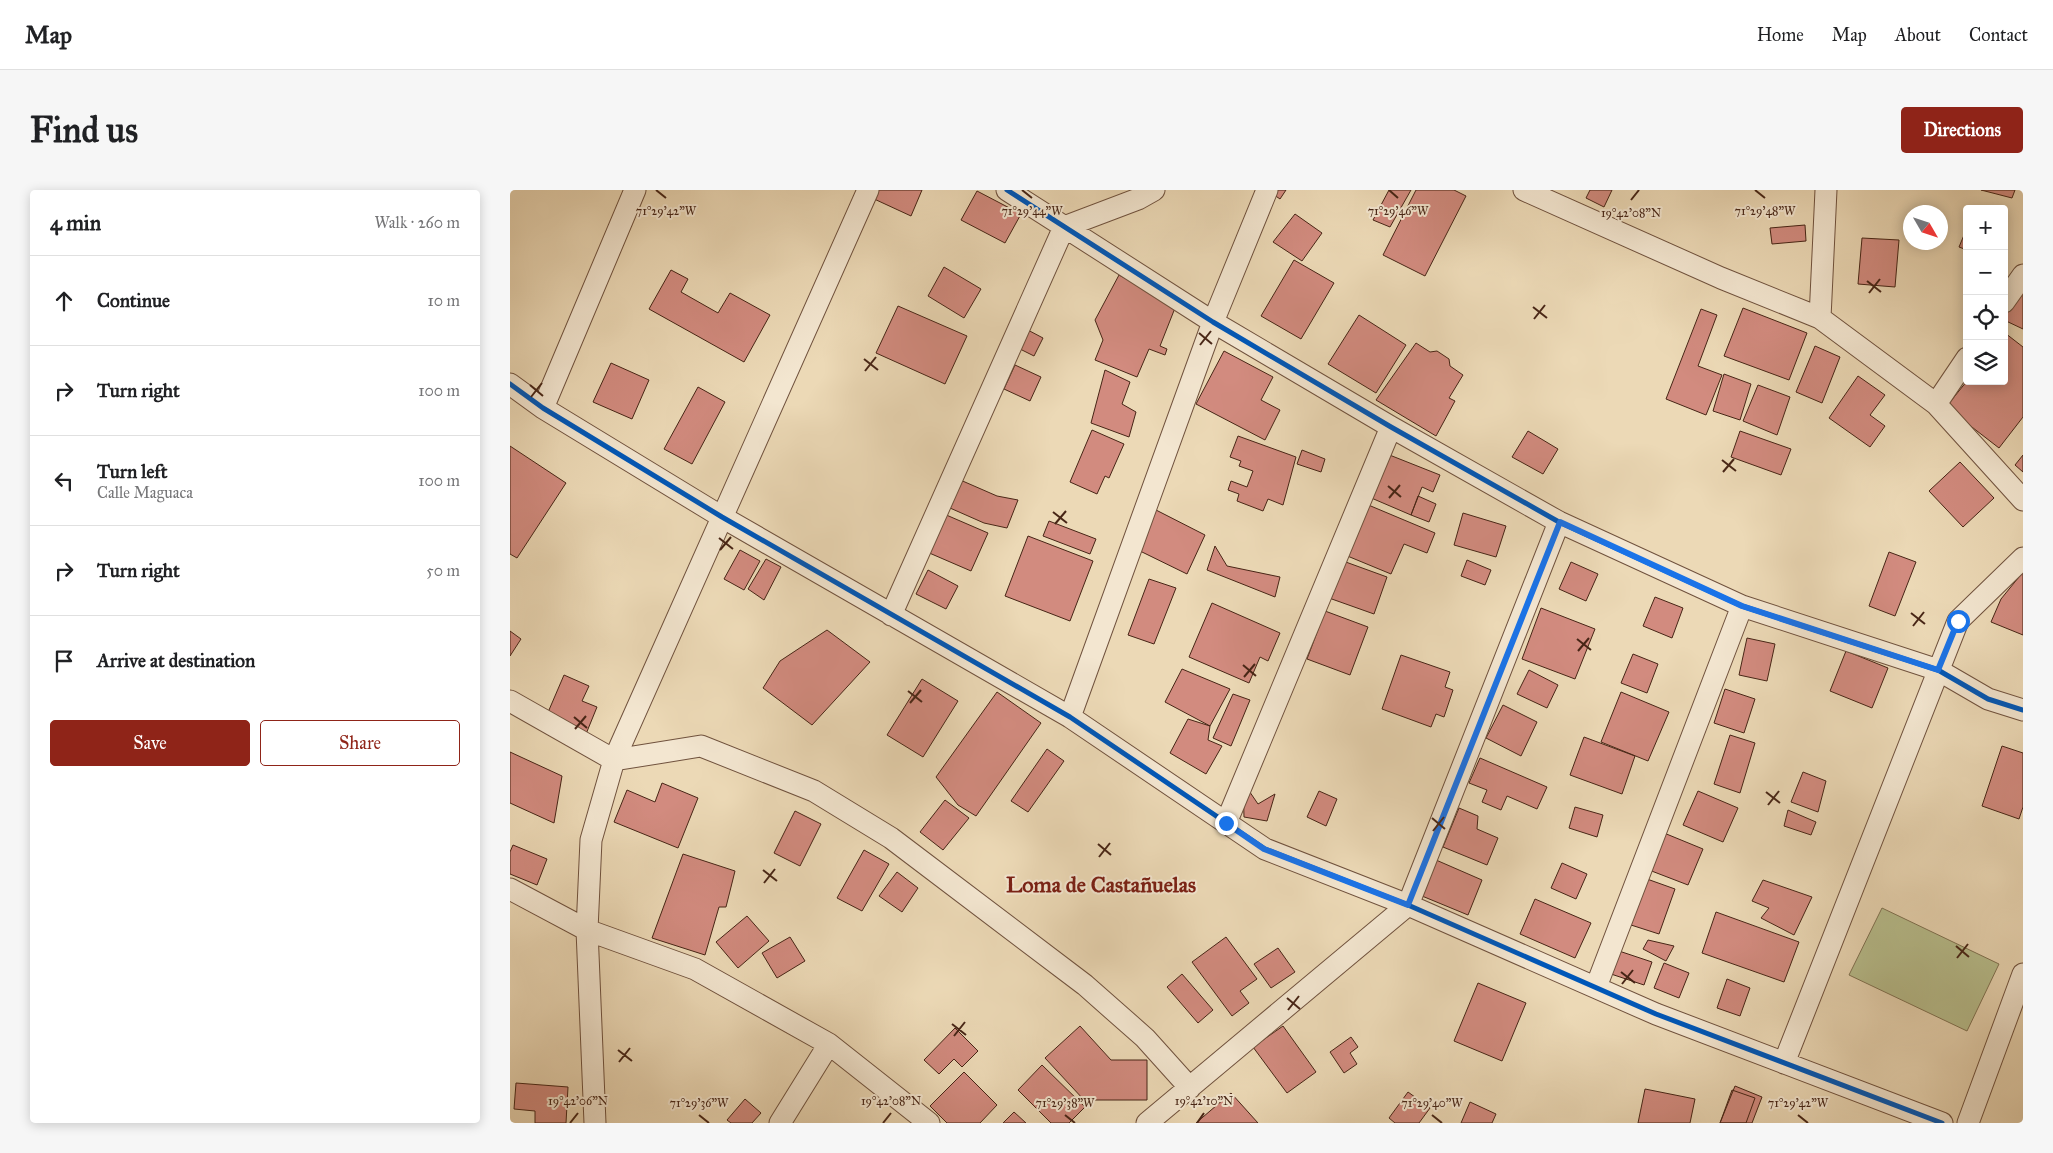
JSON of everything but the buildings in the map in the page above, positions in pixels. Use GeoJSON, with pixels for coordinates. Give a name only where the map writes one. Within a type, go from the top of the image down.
{"type":"FeatureCollection","features":[{"type":"Feature","properties":{"kind":"street"},"geometry":{"type":"LineString","coordinates":[[544,408],[635,190]]}},
{"type":"Feature","properties":{"kind":"street"},"geometry":{"type":"LineString","coordinates":[[595,1123],[587,930],[591,840],[614,760],[868,190]]}},
{"type":"Feature","properties":{"kind":"street"},"geometry":{"type":"LineString","coordinates":[[1007,190],[1213,322],[1560,522],[1742,606],[1938,670],[1988,698],[2023,710]]}},
{"type":"Feature","properties":{"kind":"street"},"geometry":{"type":"LineString","coordinates":[[891,615],[1064,227],[1138,199],[1154,190]]}},
{"type":"Feature","properties":{"kind":"street"},"geometry":{"type":"LineString","coordinates":[[1070,717],[1213,322],[1267,190]]}},
{"type":"Feature","properties":{"kind":"street"},"geometry":{"type":"LineString","coordinates":[[1524,190],[1721,278],[1820,318],[1936,404],[2023,500]]}},
{"type":"Feature","properties":{"kind":"street"},"geometry":{"type":"LineString","coordinates":[[1820,318],[1826,190]]}},
{"type":"Feature","properties":{"kind":"street"},"geometry":{"type":"LineString","coordinates":[[2008,296],[2023,275]]}},
{"type":"Feature","properties":{"kind":"street"},"geometry":{"type":"LineString","coordinates":[[1936,404],[1963,364]]}},
{"type":"Feature","properties":{"kind":"street"},"geometry":{"type":"LineString","coordinates":[[510,384],[544,408],[722,517],[1070,717],[1264,849],[1408,905],[1656,1014],[1942,1123]]}},
{"type":"Feature","properties":{"kind":"street"},"geometry":{"type":"LineString","coordinates":[[1226,823],[1391,426]]}},
{"type":"Feature","properties":{"kind":"street"},"geometry":{"type":"LineString","coordinates":[[1147,1123],[1408,905],[1560,522]]}},
{"type":"Feature","properties":{"kind":"street"},"geometry":{"type":"LineString","coordinates":[[1784,1063],[1958,621],[2023,558]]}},
{"type":"Feature","properties":{"kind":"street"},"geometry":{"type":"LineString","coordinates":[[1596,987],[1742,606]]}},
{"type":"Feature","properties":{"kind":"street"},"geometry":{"type":"LineString","coordinates":[[510,701],[614,760],[702,746],[814,791],[891,838],[1085,984],[1145,1038],[1190,1088]]}},
{"type":"Feature","properties":{"kind":"street"},"geometry":{"type":"LineString","coordinates":[[510,889],[587,930],[695,969],[828,1044],[929,1123]]}},
{"type":"Feature","properties":{"kind":"street"},"geometry":{"type":"LineString","coordinates":[[1968,1123],[2023,974]]}},
{"type":"Feature","properties":{"kind":"street"},"geometry":{"type":"LineString","coordinates":[[780,1123],[828,1044]]}},
{"type":"Feature","properties":{"kind":"green space"},"geometry":{"type":"Polygon","coordinates":[[[1882,908],[1999,964],[1967,1031],[1849,975],[1882,908]]]}},
{"type":"Feature","properties":{"kind":"cycle path"},"geometry":{"type":"LineString","coordinates":[[1007,190],[1213,322],[1391,427],[1559,522],[1742,606],[1938,670],[1988,699],[2023,710]]}},
{"type":"Feature","properties":{"kind":"cycle path"},"geometry":{"type":"LineString","coordinates":[[510,384],[543,408],[722,517],[1070,717],[1265,849],[1408,905],[1656,1014],[1942,1123]]}},
{"type":"Feature","properties":{"kind":"district","name":"Loma de Castañuelas"},"geometry":{"type":"Point","coordinates":[1101,884]}},
{"type":"Feature","properties":{"kind":"route"},"geometry":{"type":"LineString","coordinates":[[1226,823],[1264,849],[1408,905],[1560,522],[1742,606],[1938,670],[1958,621]]}}]}
